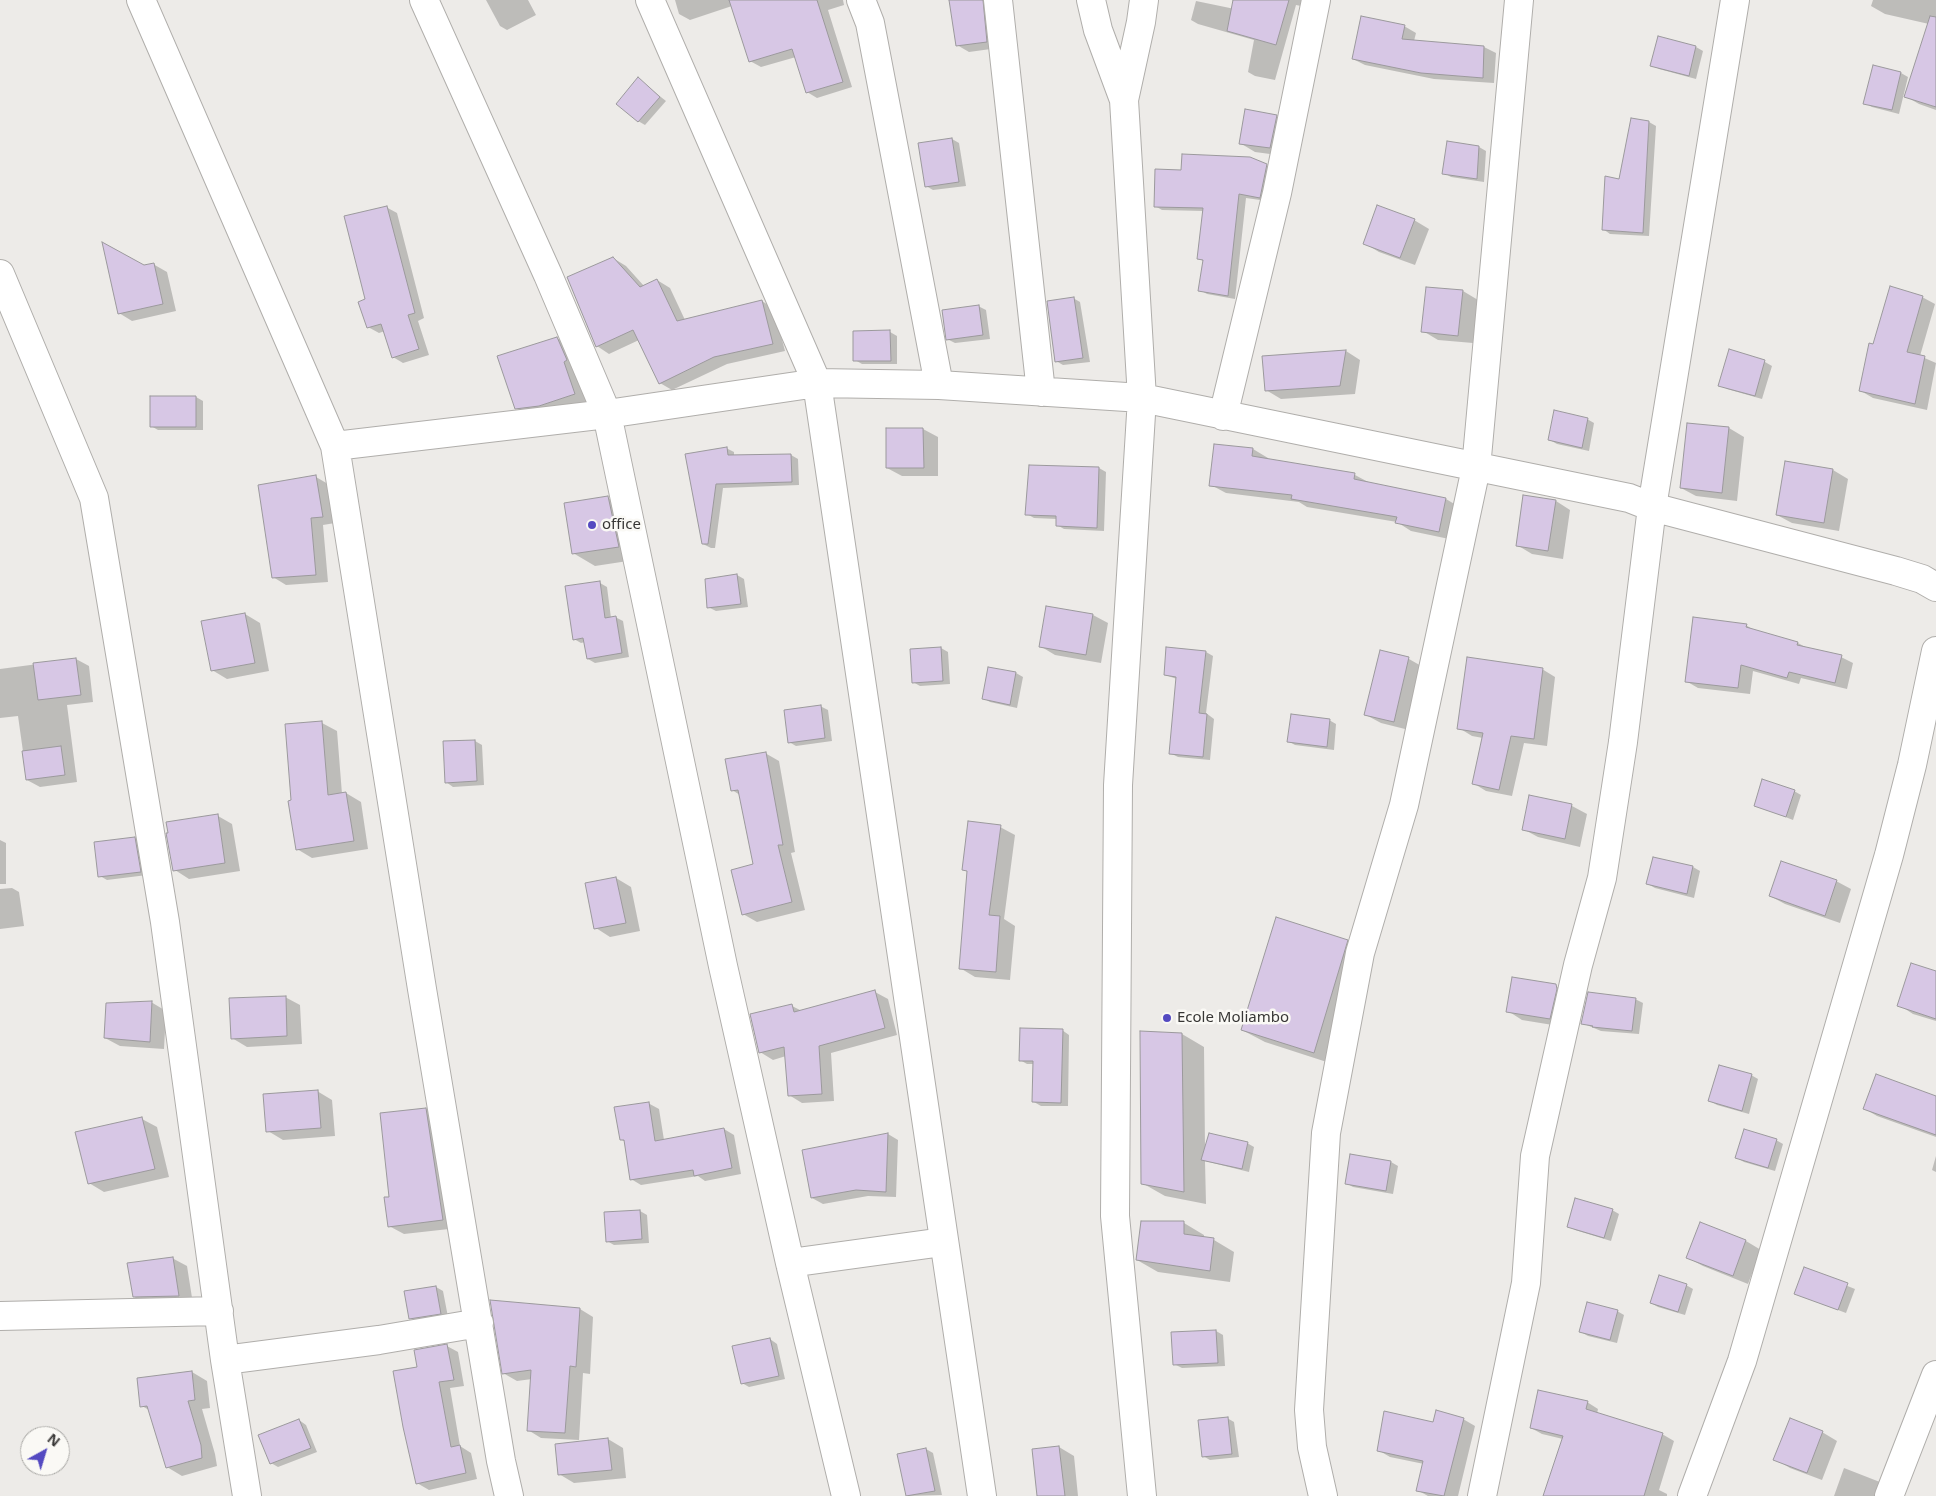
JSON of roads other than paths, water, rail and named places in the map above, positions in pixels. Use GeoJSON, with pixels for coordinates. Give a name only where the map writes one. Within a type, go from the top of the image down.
{"type":"FeatureCollection","features":[{"type":"Feature","properties":{"kind":"street"},"geometry":{"type":"LineString","coordinates":[[141,0],[335,446],[501,1461],[509,1496]]}},
{"type":"Feature","properties":{"kind":"street"},"geometry":{"type":"LineString","coordinates":[[424,0],[548,275],[607,414],[723,966],[790,1263],[846,1496]]}},
{"type":"Feature","properties":{"kind":"street"},"geometry":{"type":"LineString","coordinates":[[650,0],[816,383],[982,1496]]}},
{"type":"Feature","properties":{"kind":"street"},"geometry":{"type":"LineString","coordinates":[[861,0],[870,23],[939,385]]}},
{"type":"Feature","properties":{"kind":"street"},"geometry":{"type":"LineString","coordinates":[[998,0],[1042,392]]}},
{"type":"Feature","properties":{"kind":"street"},"geometry":{"type":"LineString","coordinates":[[1091,0],[1098,30],[1124,100]]}},
{"type":"Feature","properties":{"kind":"street"},"geometry":{"type":"LineString","coordinates":[[1142,1496],[1115,1216],[1118,785],[1142,398],[1124,100],[1144,0]]}},
{"type":"Feature","properties":{"kind":"street"},"geometry":{"type":"LineString","coordinates":[[1223,416],[1278,193],[1316,0]]}},
{"type":"Feature","properties":{"kind":"street"},"geometry":{"type":"LineString","coordinates":[[1323,1496],[1312,1446],[1309,1410],[1326,1133],[1360,953],[1404,805],[1476,468],[1519,0]]}},
{"type":"Feature","properties":{"kind":"street"},"geometry":{"type":"LineString","coordinates":[[1482,1496],[1526,1283],[1535,1156],[1578,965],[1602,878],[1623,742],[1652,507],[1735,0]]}},
{"type":"Feature","properties":{"kind":"street"},"geometry":{"type":"LineString","coordinates":[[0,274],[94,498],[165,922],[225,1360],[247,1496]]}},
{"type":"Feature","properties":{"kind":"street"},"geometry":{"type":"LineString","coordinates":[[335,446],[607,414],[816,383],[939,385],[1142,398],[1629,498],[1652,507],[1896,571],[1922,579],[1936,587]]}},
{"type":"Feature","properties":{"kind":"street"},"geometry":{"type":"LineString","coordinates":[[1692,1496],[1742,1361],[1883,874],[1912,766],[1936,651]]}},
{"type":"Feature","properties":{"kind":"street"},"geometry":{"type":"LineString","coordinates":[[790,1263],[943,1242]]}},
{"type":"Feature","properties":{"kind":"street"},"geometry":{"type":"LineString","coordinates":[[0,1316],[219,1311]]}},
{"type":"Feature","properties":{"kind":"street"},"geometry":{"type":"LineString","coordinates":[[225,1360],[379,1340],[479,1323]]}},
{"type":"Feature","properties":{"kind":"street"},"geometry":{"type":"LineString","coordinates":[[1889,1496],[1936,1375]]}},
{"type":"Feature","properties":{"kind":"place","name":"office"},"geometry":{"type":"Point","coordinates":[592,525]}},
{"type":"Feature","properties":{"kind":"place","name":"Ecole Moliambo"},"geometry":{"type":"Point","coordinates":[1167,1018]}}]}
